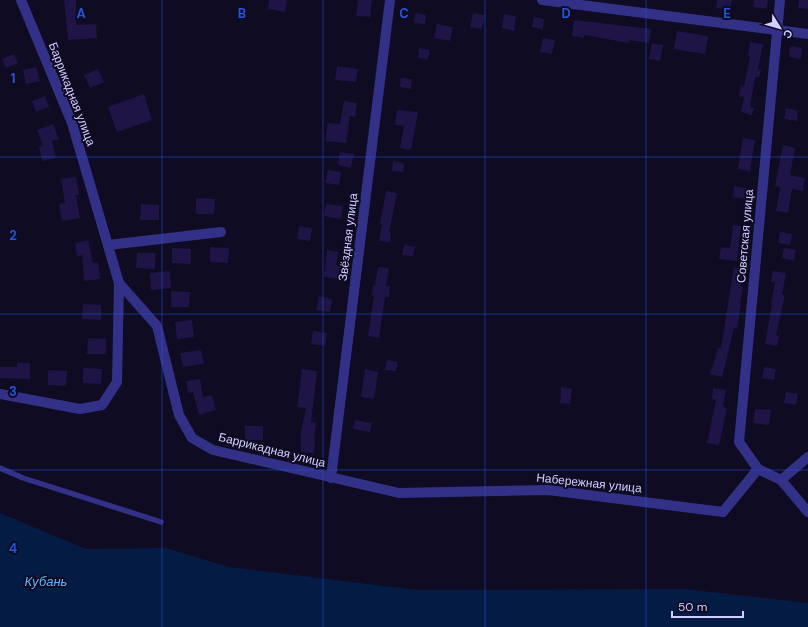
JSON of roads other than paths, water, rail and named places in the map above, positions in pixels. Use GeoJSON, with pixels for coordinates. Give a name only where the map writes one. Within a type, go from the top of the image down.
{"type":"FeatureCollection","features":[{"type":"Feature","properties":{"kind":"street","name":"Баррикадная улица"},"geometry":{"type":"LineString","coordinates":[[0,394],[80,409],[102,405],[118,382],[119,283],[72,123],[21,0]]}},
{"type":"Feature","properties":{"kind":"street","name":"Звёздная улица"},"geometry":{"type":"LineString","coordinates":[[331,478],[390,0]]}},
{"type":"Feature","properties":{"kind":"street"},"geometry":{"type":"LineString","coordinates":[[542,0],[808,34]]}},
{"type":"Feature","properties":{"kind":"street","name":"Советская улица"},"geometry":{"type":"LineString","coordinates":[[758,469],[740,442],[780,0]]}},
{"type":"Feature","properties":{"kind":"street"},"geometry":{"type":"LineString","coordinates":[[108,245],[221,232]]}},
{"type":"Feature","properties":{"kind":"street","name":"Баррикадная улица"},"geometry":{"type":"LineString","coordinates":[[119,283],[157,326],[179,415],[192,438],[213,450],[331,478]]}},
{"type":"Feature","properties":{"kind":"street"},"geometry":{"type":"LineString","coordinates":[[781,480],[808,456]]}},
{"type":"Feature","properties":{"kind":"street"},"geometry":{"type":"LineString","coordinates":[[758,469],[781,480],[808,512]]}},
{"type":"Feature","properties":{"kind":"street","name":"Набережная улица"},"geometry":{"type":"LineString","coordinates":[[331,478],[399,493],[548,490],[723,512],[758,469]]}},
{"type":"Feature","properties":{"kind":"lane"},"geometry":{"type":"LineString","coordinates":[[0,468],[23,478],[161,522]]}},
{"type":"Feature","properties":{"kind":"water","name":"Кубань"},"geometry":{"type":"Polygon","coordinates":[[[0,513],[86,549],[166,548],[229,567],[417,590],[685,589],[808,603],[808,627],[0,627],[0,513]]]}}]}
